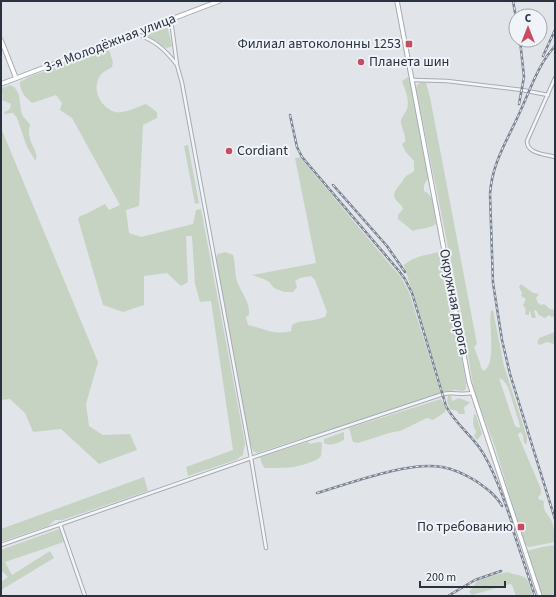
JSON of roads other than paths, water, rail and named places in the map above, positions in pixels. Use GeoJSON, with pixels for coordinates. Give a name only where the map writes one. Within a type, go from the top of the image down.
{"type":"FeatureCollection","features":[{"type":"Feature","properties":{"kind":"main road","name":"3-я Молодёжная улица"},"geometry":{"type":"LineString","coordinates":[[1,84],[219,1]]}},
{"type":"Feature","properties":{"kind":"main road","name":"Окружная дорога"},"geometry":{"type":"LineString","coordinates":[[397,1],[472,393],[540,596]]}},
{"type":"Feature","properties":{"kind":"main road"},"geometry":{"type":"LineString","coordinates":[[1,40],[16,78]]}},
{"type":"Feature","properties":{"kind":"street"},"geometry":{"type":"LineString","coordinates":[[171,19],[177,65],[252,458],[266,548]]}},
{"type":"Feature","properties":{"kind":"street"},"geometry":{"type":"LineString","coordinates":[[134,33],[148,38],[159,46],[177,65]]}},
{"type":"Feature","properties":{"kind":"street"},"geometry":{"type":"LineString","coordinates":[[555,78],[527,146],[530,150],[555,157]]}},
{"type":"Feature","properties":{"kind":"street"},"geometry":{"type":"LineString","coordinates":[[413,80],[448,81],[529,91],[548,95]]}},
{"type":"Feature","properties":{"kind":"street"},"geometry":{"type":"LineString","coordinates":[[1,545],[443,394],[472,393]]}},
{"type":"Feature","properties":{"kind":"street"},"geometry":{"type":"LineString","coordinates":[[60,524],[85,596]]}},
{"type":"Feature","properties":{"kind":"railway"},"geometry":{"type":"LineString","coordinates":[[513,1],[514,8]]}},
{"type":"Feature","properties":{"kind":"railway"},"geometry":{"type":"LineString","coordinates":[[543,56],[555,30]]}},
{"type":"Feature","properties":{"kind":"railway"},"geometry":{"type":"LineString","coordinates":[[555,46],[543,62],[534,79],[501,152],[491,183],[490,194],[493,283],[502,340],[510,374],[555,519]]}},
{"type":"Feature","properties":{"kind":"railway"},"geometry":{"type":"LineString","coordinates":[[519,104],[524,77],[521,48]]}},
{"type":"Feature","properties":{"kind":"railway"},"geometry":{"type":"LineString","coordinates":[[290,115],[297,147],[302,157],[405,279],[412,293],[446,406],[453,417],[479,447],[489,464],[499,486],[514,529]]}},
{"type":"Feature","properties":{"kind":"railway"},"geometry":{"type":"LineString","coordinates":[[333,185],[387,246],[405,272]]}},
{"type":"Feature","properties":{"kind":"railway"},"geometry":{"type":"LineString","coordinates":[[317,493],[396,470],[428,466],[446,468],[476,481],[497,498],[502,506]]}},
{"type":"Feature","properties":{"kind":"railway"},"geometry":{"type":"LineString","coordinates":[[511,524],[535,596]]}},
{"type":"Feature","properties":{"kind":"railway"},"geometry":{"type":"LineString","coordinates":[[448,596],[475,580],[501,571]]}},
{"type":"Feature","properties":{"kind":"place","name":"Филиал автоколонны 1253"},"geometry":{"type":"Point","coordinates":[409,44]}},
{"type":"Feature","properties":{"kind":"place","name":"Планета шин"},"geometry":{"type":"Point","coordinates":[361,62]}},
{"type":"Feature","properties":{"kind":"place","name":"Cordiant"},"geometry":{"type":"Point","coordinates":[229,151]}},
{"type":"Feature","properties":{"kind":"place","name":"По требованию"},"geometry":{"type":"Point","coordinates":[521,527]}}]}
